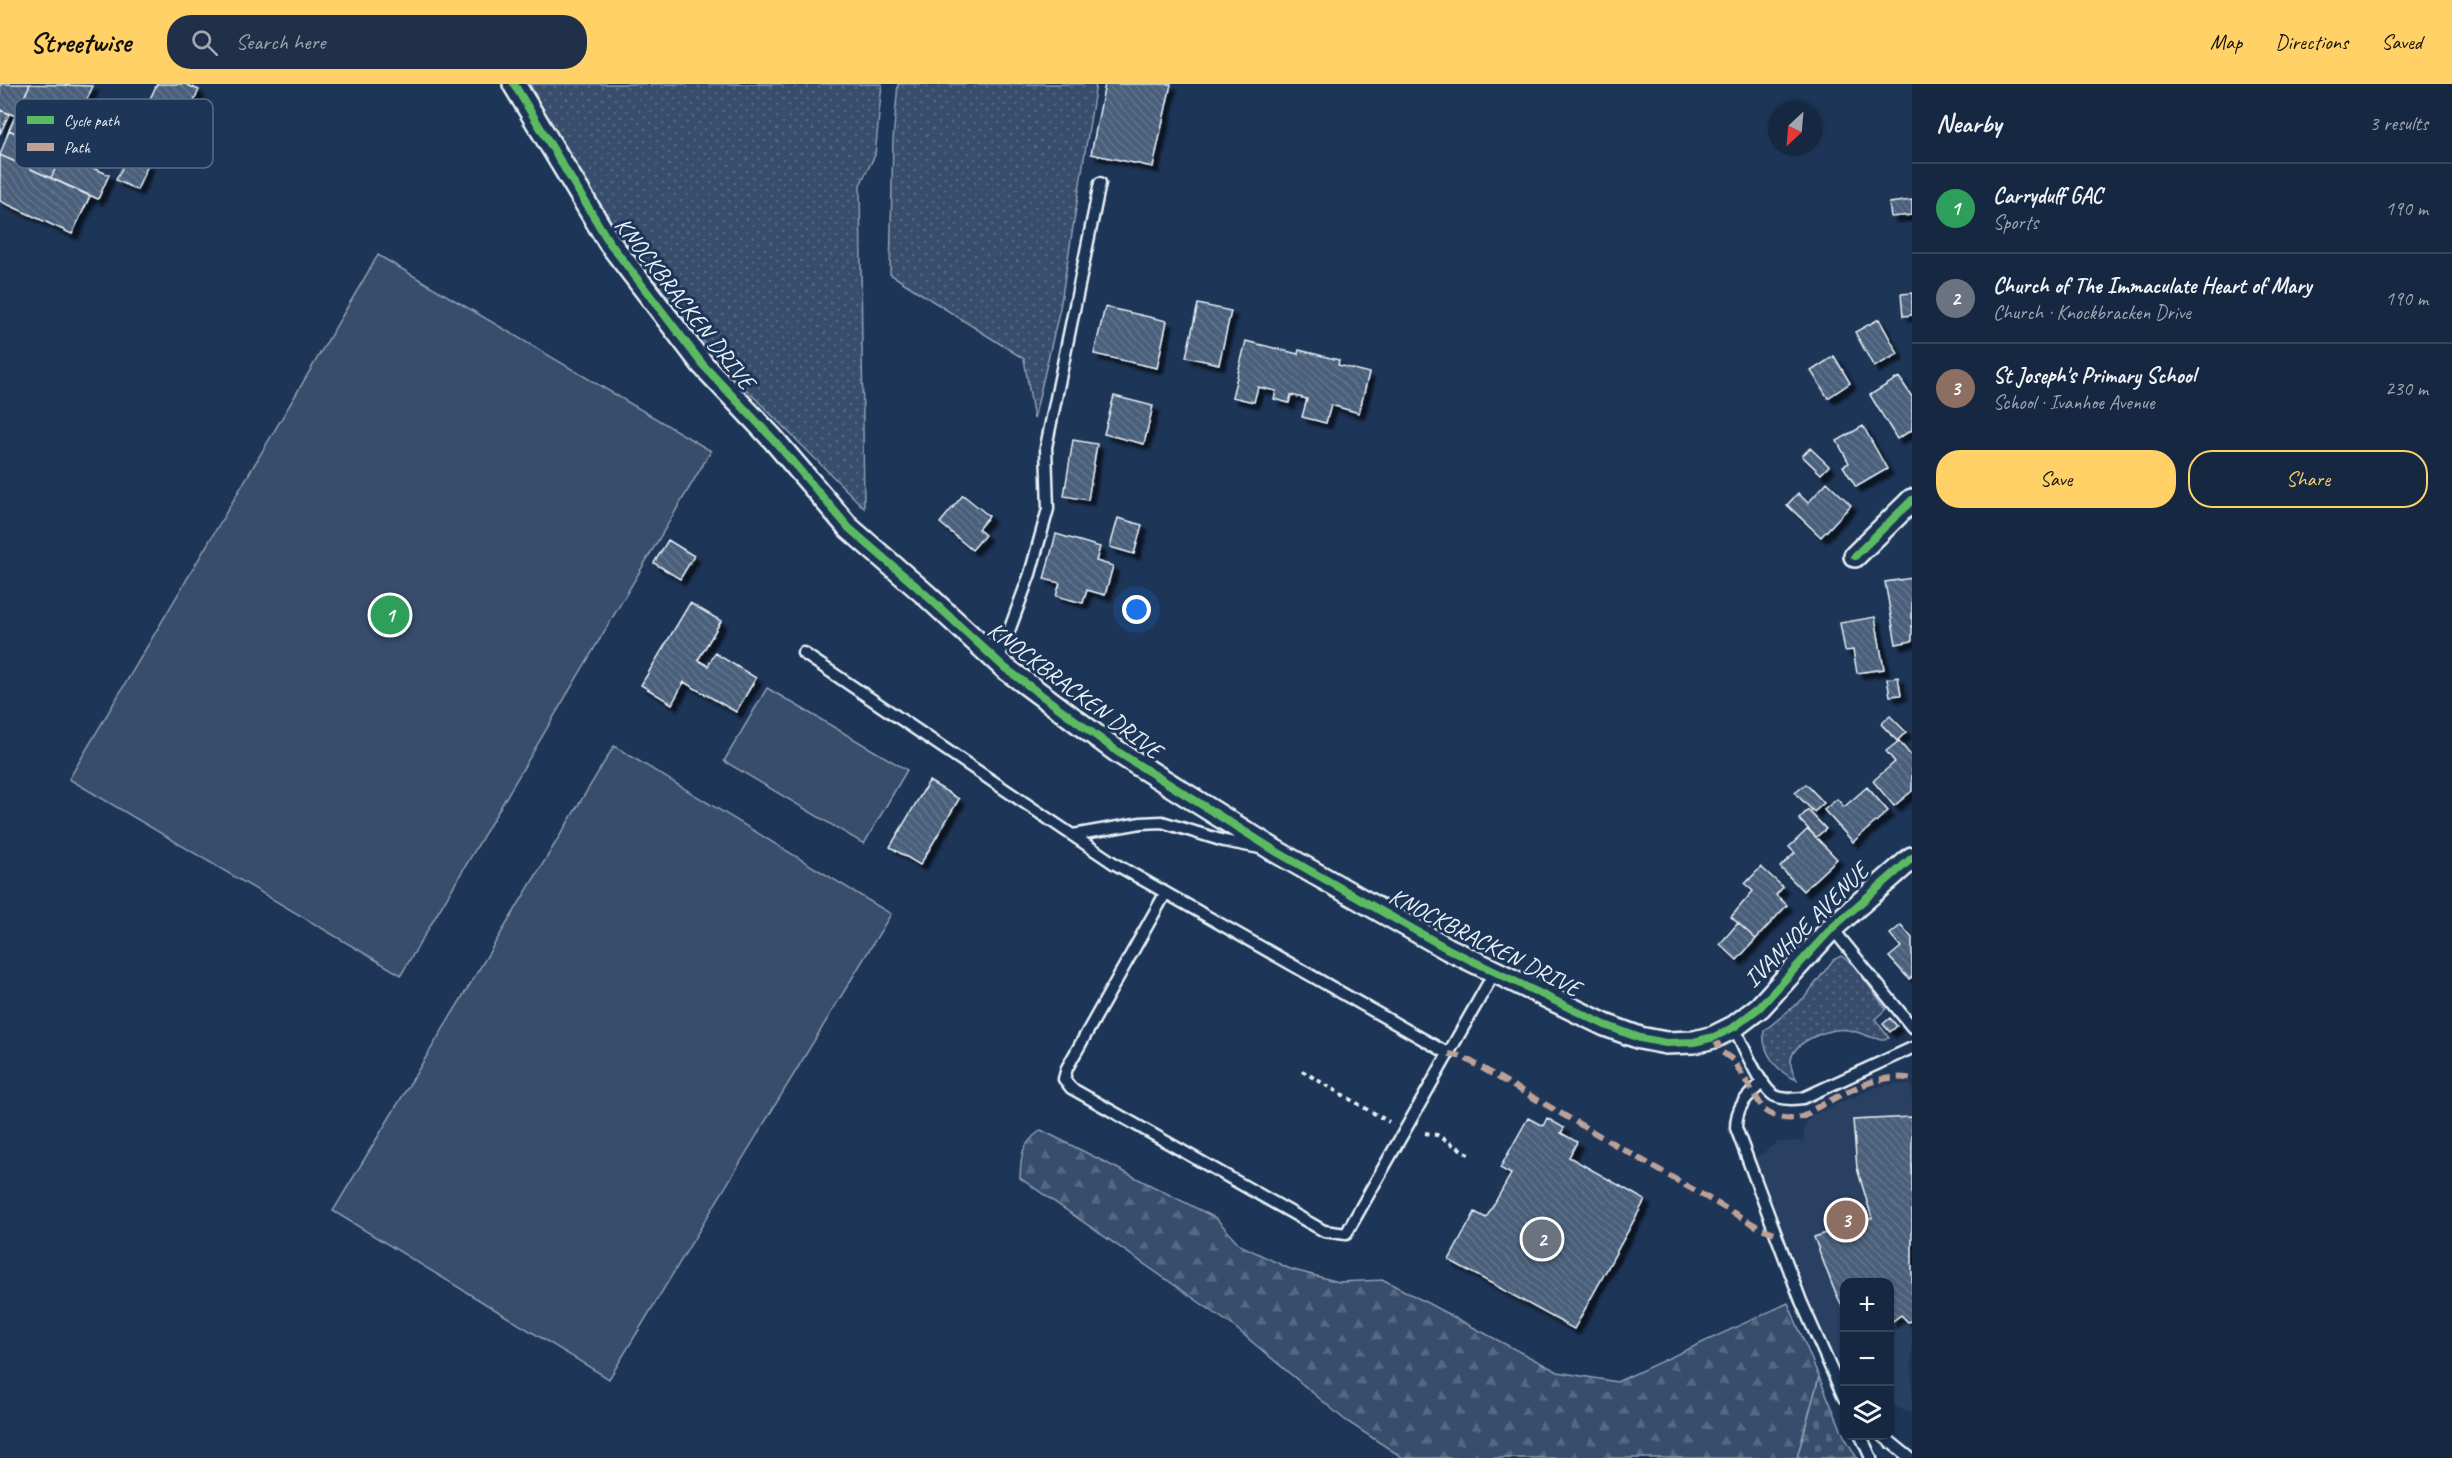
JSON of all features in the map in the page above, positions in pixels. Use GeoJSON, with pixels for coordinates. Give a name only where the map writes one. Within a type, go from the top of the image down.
{"type":"FeatureCollection","features":[{"type":"Feature","properties":{"kind":"street","name":"KNOCKBRACKEN DRIVE"},"geometry":{"type":"LineString","coordinates":[[514,84],[609,242],[703,365],[773,439],[849,528],[998,661],[1118,752],[1277,852],[1494,973],[1605,1025],[1640,1038],[1666,1043],[1694,1042],[1714,1037],[1734,1027]]}},
{"type":"Feature","properties":{"kind":"street"},"geometry":{"type":"LineString","coordinates":[[1855,556],[1912,500]]}},
{"type":"Feature","properties":{"kind":"street","name":"IVANHOE AVENUE"},"geometry":{"type":"LineString","coordinates":[[1734,1027],[1760,1007],[1832,928],[1912,858]]}},
{"type":"Feature","properties":{"kind":"lane"},"geometry":{"type":"LineString","coordinates":[[998,661],[1030,574],[1048,509],[1046,447],[1100,183]]}},
{"type":"Feature","properties":{"kind":"lane"},"geometry":{"type":"LineString","coordinates":[[803,653],[1073,835],[1165,894],[1449,1054]]}},
{"type":"Feature","properties":{"kind":"lane"},"geometry":{"type":"LineString","coordinates":[[1073,835],[1141,823],[1162,822],[1224,841],[1277,852]]}},
{"type":"Feature","properties":{"kind":"lane"},"geometry":{"type":"LineString","coordinates":[[1165,894],[1067,1068],[1064,1079],[1071,1088],[1324,1231],[1346,1234],[1494,973]]}},
{"type":"Feature","properties":{"kind":"lane"},"geometry":{"type":"LineString","coordinates":[[1832,928],[1912,1027]]}},
{"type":"Feature","properties":{"kind":"lane"},"geometry":{"type":"LineString","coordinates":[[1734,1027],[1763,1082],[1774,1095],[1788,1099],[1803,1098],[1912,1048]]}},
{"type":"Feature","properties":{"kind":"lane"},"geometry":{"type":"LineString","coordinates":[[1763,1082],[1739,1106],[1736,1128],[1801,1301],[1840,1387]]}},
{"type":"Feature","properties":{"kind":"lane"},"geometry":{"type":"LineString","coordinates":[[1863,1440],[1871,1458]]}},
{"type":"Feature","properties":{"kind":"lane"},"geometry":{"type":"LineString","coordinates":[[1887,1440],[1910,1458]]}},
{"type":"Feature","properties":{"kind":"path"},"geometry":{"type":"LineString","coordinates":[[1302,1071],[1392,1123],[1407,1129],[1437,1135],[1472,1156]]}},
{"type":"Feature","properties":{"kind":"shaded area"},"geometry":{"type":"Polygon","coordinates":[[[1912,1085],[1912,1412],[1894,1406],[1894,1278],[1840,1278],[1840,1366],[1822,1331],[1756,1158],[1778,1142],[1803,1141],[1805,1125],[1812,1115],[1879,1086],[1912,1085]]]}},
{"type":"Feature","properties":{"kind":"green space"},"geometry":{"type":"Polygon","coordinates":[[[530,84],[882,84],[875,155],[860,185],[864,508],[731,374],[678,311],[610,220],[556,136],[530,84]]]}},
{"type":"Feature","properties":{"kind":"green space"},"geometry":{"type":"Polygon","coordinates":[[[898,84],[1096,84],[1060,308],[1034,419],[1024,359],[890,274],[893,140],[898,84]]]}},
{"type":"Feature","properties":{"kind":"green space"},"geometry":{"type":"Polygon","coordinates":[[[378,255],[711,451],[401,975],[69,779],[378,255]]]}},
{"type":"Feature","properties":{"kind":"green space"},"geometry":{"type":"Polygon","coordinates":[[[767,688],[907,770],[864,844],[724,761],[767,688]]]}},
{"type":"Feature","properties":{"kind":"green space"},"geometry":{"type":"Polygon","coordinates":[[[614,746],[891,914],[609,1379],[333,1211],[614,746]]]}},
{"type":"Feature","properties":{"kind":"green space"},"geometry":{"type":"Polygon","coordinates":[[[1841,956],[1854,965],[1886,1009],[1875,1019],[1889,1038],[1878,1039],[1848,1030],[1822,1033],[1813,1037],[1793,1054],[1791,1066],[1797,1080],[1784,1073],[1768,1054],[1764,1031],[1805,997],[1833,960],[1841,956]]]}},
{"type":"Feature","properties":{"kind":"green space"},"geometry":{"type":"Polygon","coordinates":[[[1041,1130],[1216,1218],[1240,1245],[1290,1269],[1339,1282],[1384,1280],[1558,1372],[1617,1382],[1788,1303],[1819,1377],[1797,1458],[1403,1458],[1345,1420],[1232,1325],[1020,1178],[1023,1151],[1029,1140],[1041,1130]]]}},
{"type":"Feature","properties":{"kind":"green space"},"geometry":{"type":"Polygon","coordinates":[[[1819,1377],[1840,1427],[1840,1440],[1846,1440],[1857,1458],[1797,1458],[1819,1377]]]}},
{"type":"Feature","properties":{"kind":"building"},"geometry":{"type":"Polygon","coordinates":[[[0,84],[30,84],[23,99],[15,99],[15,116],[0,110],[0,84]]]}},
{"type":"Feature","properties":{"kind":"building"},"geometry":{"type":"Polygon","coordinates":[[[30,84],[93,86],[87,99],[23,99],[30,84]]]}},
{"type":"Feature","properties":{"kind":"building"},"geometry":{"type":"Polygon","coordinates":[[[157,84],[185,84],[199,90],[195,99],[150,99],[157,84]]]}},
{"type":"Feature","properties":{"kind":"building"},"geometry":{"type":"Polygon","coordinates":[[[1105,84],[1171,84],[1153,167],[1091,154],[1105,84]]]}},
{"type":"Feature","properties":{"kind":"building"},"geometry":{"type":"Polygon","coordinates":[[[0,110],[9,114],[0,134],[0,110]]]}},
{"type":"Feature","properties":{"kind":"building"},"geometry":{"type":"Polygon","coordinates":[[[15,117],[15,133],[9,130],[15,117]]]}},
{"type":"Feature","properties":{"kind":"building"},"geometry":{"type":"Polygon","coordinates":[[[9,130],[15,133],[15,162],[0,155],[9,130]]]}},
{"type":"Feature","properties":{"kind":"building"},"geometry":{"type":"Polygon","coordinates":[[[0,155],[15,162],[15,168],[29,168],[90,196],[72,234],[0,201],[0,155]]]}},
{"type":"Feature","properties":{"kind":"building"},"geometry":{"type":"Polygon","coordinates":[[[29,168],[56,168],[51,178],[29,168]]]}},
{"type":"Feature","properties":{"kind":"building"},"geometry":{"type":"Polygon","coordinates":[[[56,168],[93,168],[109,175],[98,199],[51,178],[56,168]]]}},
{"type":"Feature","properties":{"kind":"building"},"geometry":{"type":"Polygon","coordinates":[[[122,168],[147,168],[137,190],[116,180],[122,168]]]}},
{"type":"Feature","properties":{"kind":"building"},"geometry":{"type":"Polygon","coordinates":[[[1912,200],[1912,215],[1891,217],[1889,203],[1912,200]]]}},
{"type":"Feature","properties":{"kind":"building"},"geometry":{"type":"Polygon","coordinates":[[[1912,293],[1912,315],[1903,316],[1901,294],[1912,293]]]}},
{"type":"Feature","properties":{"kind":"building"},"geometry":{"type":"Polygon","coordinates":[[[1198,304],[1231,311],[1219,364],[1186,357],[1198,304]]]}},
{"type":"Feature","properties":{"kind":"building"},"geometry":{"type":"Polygon","coordinates":[[[1105,307],[1167,321],[1157,368],[1094,354],[1105,307]]]}},
{"type":"Feature","properties":{"kind":"building"},"geometry":{"type":"Polygon","coordinates":[[[1879,319],[1898,354],[1874,367],[1855,332],[1879,319]]]}},
{"type":"Feature","properties":{"kind":"building"},"geometry":{"type":"Polygon","coordinates":[[[1246,341],[1298,354],[1299,350],[1339,360],[1338,365],[1369,373],[1359,413],[1331,405],[1326,423],[1302,417],[1307,399],[1291,395],[1289,403],[1274,399],[1276,391],[1258,387],[1254,402],[1232,397],[1246,341]]]}},
{"type":"Feature","properties":{"kind":"building"},"geometry":{"type":"Polygon","coordinates":[[[1834,356],[1850,383],[1828,398],[1811,371],[1834,356]]]}},
{"type":"Feature","properties":{"kind":"building"},"geometry":{"type":"Polygon","coordinates":[[[1899,377],[1912,397],[1912,430],[1897,439],[1870,395],[1899,377]]]}},
{"type":"Feature","properties":{"kind":"building"},"geometry":{"type":"Polygon","coordinates":[[[1114,396],[1153,406],[1144,444],[1104,434],[1114,396]]]}},
{"type":"Feature","properties":{"kind":"building"},"geometry":{"type":"Polygon","coordinates":[[[1863,426],[1887,469],[1856,487],[1843,466],[1849,463],[1837,441],[1863,426]]]}},
{"type":"Feature","properties":{"kind":"building"},"geometry":{"type":"Polygon","coordinates":[[[1073,440],[1097,444],[1088,500],[1064,496],[1073,440]]]}},
{"type":"Feature","properties":{"kind":"building"},"geometry":{"type":"Polygon","coordinates":[[[1810,448],[1829,466],[1821,474],[1802,456],[1810,448]]]}},
{"type":"Feature","properties":{"kind":"building"},"geometry":{"type":"Polygon","coordinates":[[[1827,482],[1851,505],[1821,537],[1787,505],[1798,493],[1808,503],[1827,482]]]}},
{"type":"Feature","properties":{"kind":"building"},"geometry":{"type":"Polygon","coordinates":[[[963,495],[989,516],[978,529],[985,535],[972,550],[940,523],[963,495]]]}},
{"type":"Feature","properties":{"kind":"building"},"geometry":{"type":"Polygon","coordinates":[[[1118,518],[1142,525],[1134,554],[1110,547],[1118,518]]]}},
{"type":"Feature","properties":{"kind":"building"},"geometry":{"type":"Polygon","coordinates":[[[1056,534],[1100,547],[1096,561],[1113,566],[1105,595],[1087,590],[1083,603],[1056,596],[1060,583],[1044,579],[1056,534]]]}},
{"type":"Feature","properties":{"kind":"building"},"geometry":{"type":"Polygon","coordinates":[[[668,540],[694,556],[680,579],[654,563],[668,540]]]}},
{"type":"Feature","properties":{"kind":"building"},"geometry":{"type":"Polygon","coordinates":[[[1912,578],[1912,641],[1896,644],[1885,582],[1912,578]]]}},
{"type":"Feature","properties":{"kind":"building"},"geometry":{"type":"Polygon","coordinates":[[[690,603],[721,621],[698,660],[708,666],[715,653],[756,678],[736,712],[684,682],[672,704],[641,685],[690,603]]]}},
{"type":"Feature","properties":{"kind":"building"},"geometry":{"type":"Polygon","coordinates":[[[1875,617],[1884,669],[1857,673],[1853,650],[1845,651],[1840,623],[1875,617]]]}},
{"type":"Feature","properties":{"kind":"building"},"geometry":{"type":"Polygon","coordinates":[[[1898,677],[1901,695],[1890,696],[1887,679],[1898,677]]]}},
{"type":"Feature","properties":{"kind":"building"},"geometry":{"type":"Polygon","coordinates":[[[1890,716],[1906,732],[1897,741],[1881,724],[1890,716]]]}},
{"type":"Feature","properties":{"kind":"building"},"geometry":{"type":"Polygon","coordinates":[[[1899,741],[1912,757],[1912,791],[1894,806],[1873,781],[1895,762],[1886,751],[1899,741]]]}},
{"type":"Feature","properties":{"kind":"building"},"geometry":{"type":"Polygon","coordinates":[[[929,781],[959,799],[920,865],[890,847],[929,781]]]}},
{"type":"Feature","properties":{"kind":"building"},"geometry":{"type":"Polygon","coordinates":[[[1806,784],[1824,803],[1814,812],[1795,793],[1806,784]]]}},
{"type":"Feature","properties":{"kind":"building"},"geometry":{"type":"Polygon","coordinates":[[[1867,787],[1888,811],[1853,842],[1824,810],[1837,799],[1844,807],[1867,787]]]}},
{"type":"Feature","properties":{"kind":"building"},"geometry":{"type":"Polygon","coordinates":[[[1808,810],[1826,829],[1816,837],[1799,819],[1808,810]]]}},
{"type":"Feature","properties":{"kind":"building"},"geometry":{"type":"Polygon","coordinates":[[[1808,829],[1837,859],[1803,891],[1780,867],[1795,853],[1789,847],[1808,829]]]}},
{"type":"Feature","properties":{"kind":"building"},"geometry":{"type":"Polygon","coordinates":[[[1761,867],[1783,887],[1776,895],[1787,905],[1756,939],[1731,917],[1753,891],[1745,884],[1761,867]]]}},
{"type":"Feature","properties":{"kind":"building"},"geometry":{"type":"Polygon","coordinates":[[[1738,923],[1756,939],[1737,960],[1720,944],[1738,923]]]}},
{"type":"Feature","properties":{"kind":"building"},"geometry":{"type":"Polygon","coordinates":[[[1901,925],[1912,938],[1912,977],[1909,979],[1889,957],[1901,947],[1890,934],[1901,925]]]}},
{"type":"Feature","properties":{"kind":"building"},"geometry":{"type":"Polygon","coordinates":[[[1890,1018],[1897,1026],[1890,1032],[1883,1024],[1890,1018]]]}},
{"type":"Feature","properties":{"kind":"building"},"geometry":{"type":"Polygon","coordinates":[[[1912,1117],[1912,1320],[1908,1322],[1901,1315],[1894,1320],[1894,1278],[1840,1278],[1840,1302],[1814,1237],[1872,1218],[1857,1168],[1853,1120],[1912,1117]]]}},
{"type":"Feature","properties":{"kind":"building"},"geometry":{"type":"Polygon","coordinates":[[[1528,1118],[1543,1126],[1547,1118],[1564,1128],[1561,1133],[1577,1142],[1569,1157],[1645,1200],[1574,1329],[1449,1260],[1475,1212],[1486,1218],[1511,1174],[1500,1168],[1528,1118]]]}},
{"type":"Feature","properties":{"kind":"marked path"},"geometry":{"type":"LineString","coordinates":[[1714,1037],[1722,1052],[1733,1060],[1764,1110],[1783,1118],[1804,1116],[1838,1096],[1874,1081],[1887,1078],[1912,1079]]}},
{"type":"Feature","properties":{"kind":"marked path"},"geometry":{"type":"LineString","coordinates":[[1449,1054],[1463,1057],[1758,1227],[1775,1233]]}},
{"type":"Feature","properties":{"kind":"cycle path"},"geometry":{"type":"LineString","coordinates":[[514,84],[609,242],[703,365],[773,439],[849,528],[1005,668],[1118,752],[1277,852],[1448,949],[1605,1025],[1640,1038],[1666,1043],[1694,1042],[1714,1037],[1734,1027],[1760,1007],[1832,928],[1912,858]]}},
{"type":"Feature","properties":{"kind":"cycle path"},"geometry":{"type":"LineString","coordinates":[[1855,556],[1912,500]]}},
{"type":"Feature","properties":{"kind":"place","name":"Carryduff GAC"},"geometry":{"type":"Point","coordinates":[390,615]}},
{"type":"Feature","properties":{"kind":"place","name":"St Joseph's Primary School"},"geometry":{"type":"Point","coordinates":[1846,1220]}},
{"type":"Feature","properties":{"kind":"place","name":"Church of The Immaculate Heart of Mary"},"geometry":{"type":"Point","coordinates":[1542,1239]}}]}
